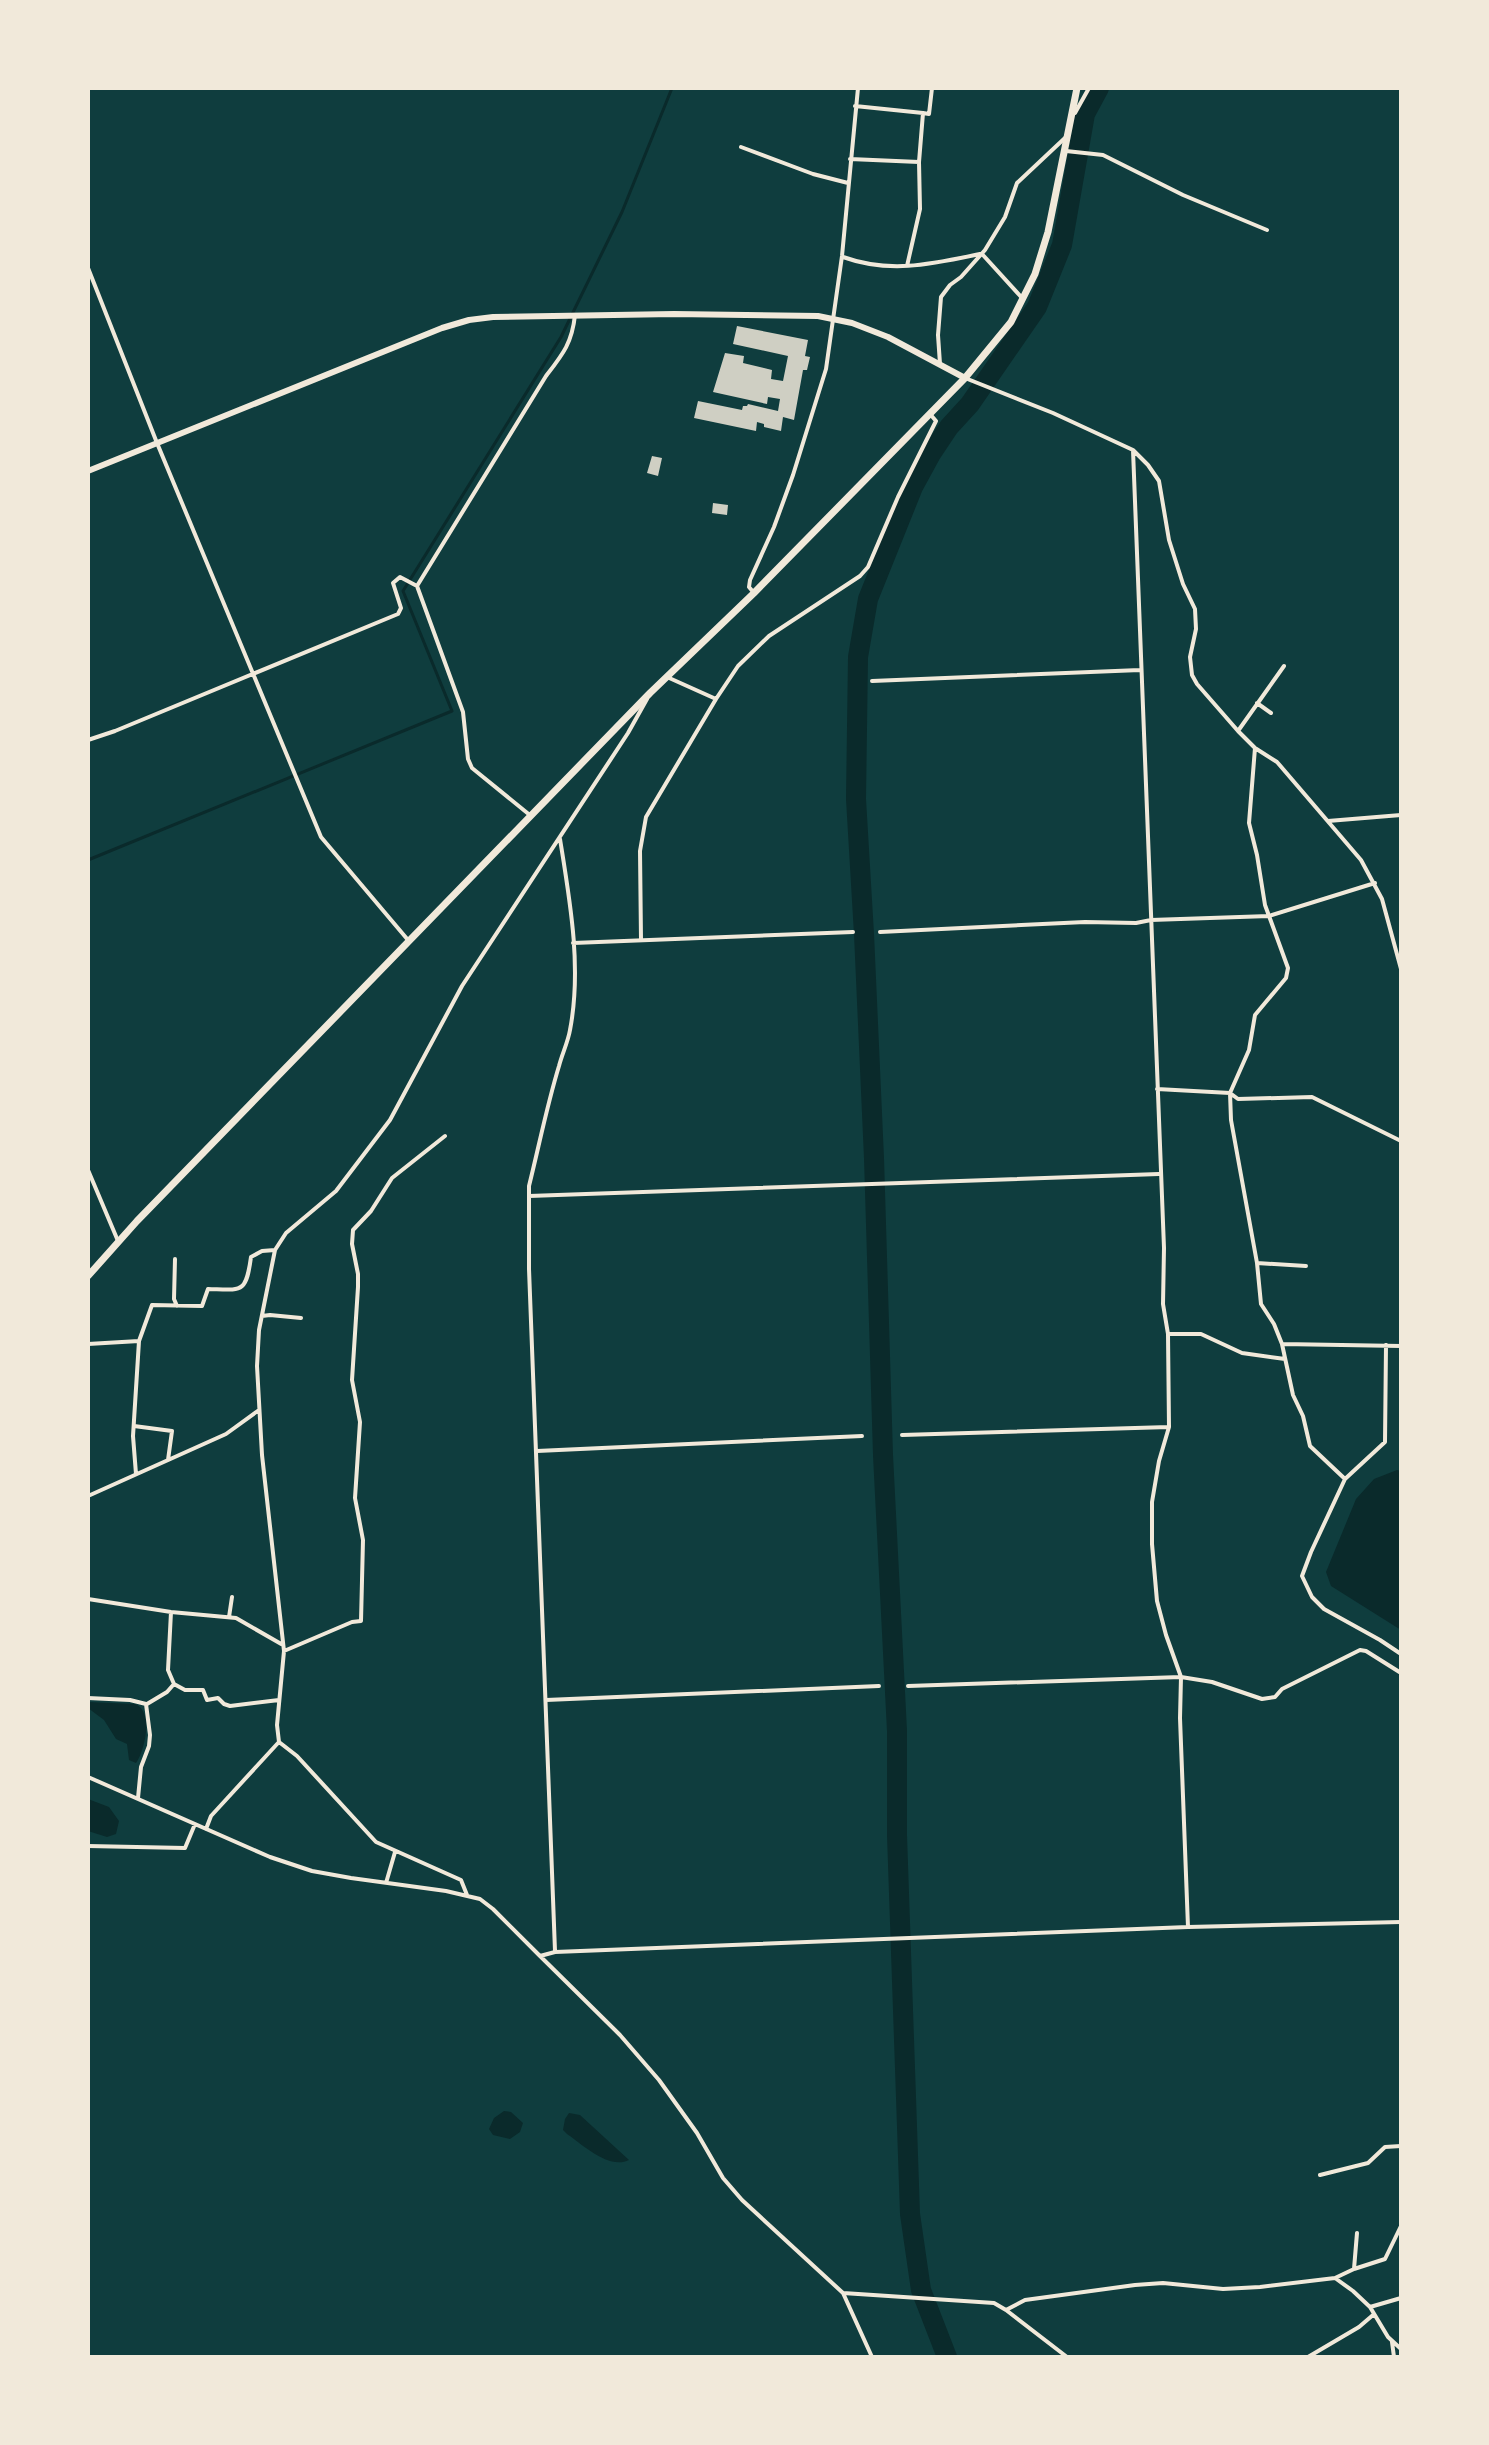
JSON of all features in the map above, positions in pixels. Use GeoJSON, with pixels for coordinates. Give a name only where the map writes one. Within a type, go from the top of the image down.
{"type":"FeatureCollection","features":[{"type":"Feature","properties":{"kind":"main road"},"geometry":{"type":"LineString","coordinates":[[88,1276],[650,693],[754,593],[996,343],[1024,300],[1042,253],[1068,151],[1077,88]]}},
{"type":"Feature","properties":{"kind":"main road"},"geometry":{"type":"LineString","coordinates":[[88,471],[442,328],[493,317],[750,315],[834,319],[888,337],[965,378]]}},
{"type":"Feature","properties":{"kind":"street"},"geometry":{"type":"LineString","coordinates":[[754,593],[749,587],[750,580],[774,527],[826,369],[842,256],[858,88]]}},
{"type":"Feature","properties":{"kind":"street"},"geometry":{"type":"LineString","coordinates":[[855,106],[929,114],[932,88]]}},
{"type":"Feature","properties":{"kind":"street"},"geometry":{"type":"LineString","coordinates":[[1072,118],[1089,88]]}},
{"type":"Feature","properties":{"kind":"street"},"geometry":{"type":"LineString","coordinates":[[907,266],[920,209],[919,162],[923,113]]}},
{"type":"Feature","properties":{"kind":"street"},"geometry":{"type":"LineString","coordinates":[[940,364],[938,335],[941,297],[982,254],[1005,217],[1017,183],[1068,135]]}},
{"type":"Feature","properties":{"kind":"street"},"geometry":{"type":"LineString","coordinates":[[741,147],[813,174],[848,183]]}},
{"type":"Feature","properties":{"kind":"street"},"geometry":{"type":"LineString","coordinates":[[1068,151],[1103,155],[1183,195],[1267,230]]}},
{"type":"Feature","properties":{"kind":"street"},"geometry":{"type":"LineString","coordinates":[[850,159],[919,162]]}},
{"type":"Feature","properties":{"kind":"street"},"geometry":{"type":"LineString","coordinates":[[842,256],[862,264],[916,267],[982,254]]}},
{"type":"Feature","properties":{"kind":"street"},"geometry":{"type":"LineString","coordinates":[[982,254],[1024,300]]}},
{"type":"Feature","properties":{"kind":"street"},"geometry":{"type":"LineString","coordinates":[[88,268],[157,443],[321,837],[409,941]]}},
{"type":"Feature","properties":{"kind":"street"},"geometry":{"type":"LineString","coordinates":[[417,586],[546,376],[568,346],[575,315]]}},
{"type":"Feature","properties":{"kind":"street"},"geometry":{"type":"LineString","coordinates":[[965,378],[1053,413],[1133,450],[1148,465],[1159,481],[1169,540],[1183,584],[1195,609],[1196,629],[1190,657],[1192,675],[1238,731],[1255,748],[1277,762],[1361,860],[1385,908],[1401,969]]}},
{"type":"Feature","properties":{"kind":"street"},"geometry":{"type":"LineString","coordinates":[[641,940],[640,851],[646,817],[738,666],[769,636],[860,576],[868,567],[936,421],[930,414]]}},
{"type":"Feature","properties":{"kind":"street"},"geometry":{"type":"LineString","coordinates":[[1133,450],[1164,1248],[1163,1304],[1168,1334],[1169,1427],[1152,1502],[1152,1544],[1157,1601],[1181,1677],[1188,1927]]}},
{"type":"Feature","properties":{"kind":"street"},"geometry":{"type":"LineString","coordinates":[[88,740],[398,614],[401,608],[393,583],[400,577],[417,586],[463,712],[468,759],[472,768],[531,816]]}},
{"type":"Feature","properties":{"kind":"street"},"geometry":{"type":"LineString","coordinates":[[1238,731],[1284,666]]}},
{"type":"Feature","properties":{"kind":"street"},"geometry":{"type":"LineString","coordinates":[[872,681],[1140,670]]}},
{"type":"Feature","properties":{"kind":"street"},"geometry":{"type":"LineString","coordinates":[[667,677],[716,699]]}},
{"type":"Feature","properties":{"kind":"street"},"geometry":{"type":"LineString","coordinates":[[279,1742],[284,1648],[262,1455],[257,1366],[259,1330],[275,1250],[286,1233],[336,1191],[390,1120],[462,986],[628,733],[650,693]]}},
{"type":"Feature","properties":{"kind":"street"},"geometry":{"type":"LineString","coordinates":[[1257,703],[1271,713]]}},
{"type":"Feature","properties":{"kind":"street"},"geometry":{"type":"LineString","coordinates":[[1255,748],[1249,823],[1269,916],[1286,960],[1286,978],[1255,1015],[1249,1050],[1230,1093],[1239,1175],[1257,1263],[1261,1304],[1282,1344],[1310,1446],[1345,1479]]}},
{"type":"Feature","properties":{"kind":"street"},"geometry":{"type":"LineString","coordinates":[[1328,821],[1401,815]]}},
{"type":"Feature","properties":{"kind":"street"},"geometry":{"type":"LineString","coordinates":[[555,1952],[529,1269],[529,1186],[570,1032],[574,998],[573,943],[560,837]]}},
{"type":"Feature","properties":{"kind":"street"},"geometry":{"type":"LineString","coordinates":[[880,932],[1269,916],[1375,883]]}},
{"type":"Feature","properties":{"kind":"street"},"geometry":{"type":"LineString","coordinates":[[573,943],[853,932]]}},
{"type":"Feature","properties":{"kind":"street"},"geometry":{"type":"LineString","coordinates":[[1157,1089],[1230,1093],[1238,1099],[1312,1097],[1401,1141]]}},
{"type":"Feature","properties":{"kind":"street"},"geometry":{"type":"LineString","coordinates":[[284,1648],[361,1621],[363,1540],[355,1498],[360,1422],[352,1380],[358,1274],[352,1244],[353,1230],[371,1211],[392,1178],[445,1136]]}},
{"type":"Feature","properties":{"kind":"street"},"geometry":{"type":"LineString","coordinates":[[88,1170],[118,1242]]}},
{"type":"Feature","properties":{"kind":"street"},"geometry":{"type":"LineString","coordinates":[[529,1196],[1159,1174]]}},
{"type":"Feature","properties":{"kind":"street"},"geometry":{"type":"LineString","coordinates":[[136,1474],[134,1426],[139,1341],[152,1305],[202,1306],[208,1289],[235,1290],[242,1287],[248,1279],[251,1257],[262,1251],[275,1250]]}},
{"type":"Feature","properties":{"kind":"street"},"geometry":{"type":"LineString","coordinates":[[175,1259],[174,1299],[177,1306]]}},
{"type":"Feature","properties":{"kind":"street"},"geometry":{"type":"LineString","coordinates":[[1257,1263],[1306,1266]]}},
{"type":"Feature","properties":{"kind":"street"},"geometry":{"type":"LineString","coordinates":[[262,1316],[301,1318]]}},
{"type":"Feature","properties":{"kind":"street"},"geometry":{"type":"LineString","coordinates":[[1168,1334],[1201,1334],[1242,1353],[1285,1359]]}},
{"type":"Feature","properties":{"kind":"street"},"geometry":{"type":"LineString","coordinates":[[88,1344],[139,1341]]}},
{"type":"Feature","properties":{"kind":"street"},"geometry":{"type":"LineString","coordinates":[[1282,1344],[1401,1346]]}},
{"type":"Feature","properties":{"kind":"street"},"geometry":{"type":"LineString","coordinates":[[1386,1345],[1385,1442],[1345,1479],[1302,1576],[1312,1597],[1324,1609],[1401,1654]]}},
{"type":"Feature","properties":{"kind":"street"},"geometry":{"type":"LineString","coordinates":[[88,1496],[226,1434],[259,1410]]}},
{"type":"Feature","properties":{"kind":"street"},"geometry":{"type":"LineString","coordinates":[[134,1426],[172,1431],[168,1460]]}},
{"type":"Feature","properties":{"kind":"street"},"geometry":{"type":"LineString","coordinates":[[902,1435],[1169,1427]]}},
{"type":"Feature","properties":{"kind":"street"},"geometry":{"type":"LineString","coordinates":[[537,1451],[862,1436]]}},
{"type":"Feature","properties":{"kind":"street"},"geometry":{"type":"LineString","coordinates":[[229,1617],[232,1597]]}},
{"type":"Feature","properties":{"kind":"street"},"geometry":{"type":"LineString","coordinates":[[88,1599],[236,1618],[284,1648]]}},
{"type":"Feature","properties":{"kind":"street"},"geometry":{"type":"LineString","coordinates":[[171,1612],[168,1670],[174,1684],[185,1690],[203,1690],[207,1700],[218,1698],[230,1706],[279,1700]]}},
{"type":"Feature","properties":{"kind":"street"},"geometry":{"type":"LineString","coordinates":[[908,1686],[1181,1677],[1212,1682],[1262,1699],[1275,1697],[1282,1689],[1360,1650],[1401,1673]]}},
{"type":"Feature","properties":{"kind":"street"},"geometry":{"type":"LineString","coordinates":[[88,1698],[146,1704],[167,1692],[174,1684]]}},
{"type":"Feature","properties":{"kind":"street"},"geometry":{"type":"LineString","coordinates":[[546,1700],[879,1686]]}},
{"type":"Feature","properties":{"kind":"street"},"geometry":{"type":"LineString","coordinates":[[138,1798],[141,1767],[150,1735],[146,1704]]}},
{"type":"Feature","properties":{"kind":"street"},"geometry":{"type":"LineString","coordinates":[[206,1829],[211,1816],[279,1742]]}},
{"type":"Feature","properties":{"kind":"street"},"geometry":{"type":"LineString","coordinates":[[279,1742],[297,1756],[376,1842],[461,1880],[467,1895]]}},
{"type":"Feature","properties":{"kind":"street"},"geometry":{"type":"LineString","coordinates":[[88,1777],[270,1857],[312,1871],[480,1899],[620,2035],[659,2080],[697,2133],[723,2178],[742,2200],[843,2293],[872,2357]]}},
{"type":"Feature","properties":{"kind":"street"},"geometry":{"type":"LineString","coordinates":[[88,1846],[185,1848],[195,1824]]}},
{"type":"Feature","properties":{"kind":"street"},"geometry":{"type":"LineString","coordinates":[[386,1883],[395,1852]]}},
{"type":"Feature","properties":{"kind":"street"},"geometry":{"type":"LineString","coordinates":[[540,1956],[555,1952],[1188,1927],[1401,1922]]}},
{"type":"Feature","properties":{"kind":"street"},"geometry":{"type":"LineString","coordinates":[[1320,2175],[1368,2163],[1385,2147],[1401,2146]]}},
{"type":"Feature","properties":{"kind":"street"},"geometry":{"type":"LineString","coordinates":[[1006,2310],[1025,2300],[1135,2285],[1163,2283],[1223,2289],[1335,2278],[1385,2259],[1401,2226]]}},
{"type":"Feature","properties":{"kind":"street"},"geometry":{"type":"LineString","coordinates":[[1354,2269],[1357,2233]]}},
{"type":"Feature","properties":{"kind":"street"},"geometry":{"type":"LineString","coordinates":[[1335,2278],[1370,2307],[1392,2342],[1401,2349]]}},
{"type":"Feature","properties":{"kind":"street"},"geometry":{"type":"LineString","coordinates":[[843,2293],[994,2303],[1067,2357]]}},
{"type":"Feature","properties":{"kind":"street"},"geometry":{"type":"LineString","coordinates":[[1370,2307],[1401,2298]]}},
{"type":"Feature","properties":{"kind":"street"},"geometry":{"type":"LineString","coordinates":[[1308,2357],[1359,2327],[1373,2315]]}},
{"type":"Feature","properties":{"kind":"street"},"geometry":{"type":"LineString","coordinates":[[1392,2342],[1394,2357]]}},
{"type":"Feature","properties":{"kind":"water"},"geometry":{"type":"Polygon","coordinates":[[[1401,1471],[1401,1630],[1331,1586],[1326,1572],[1356,1499],[1374,1479],[1401,1471]]]}},
{"type":"Feature","properties":{"kind":"water"},"geometry":{"type":"Polygon","coordinates":[[[88,1702],[135,1704],[141,1708],[146,1731],[136,1763],[129,1760],[127,1744],[116,1739],[104,1720],[88,1708],[88,1702]]]}},
{"type":"Feature","properties":{"kind":"water"},"geometry":{"type":"Polygon","coordinates":[[[88,1799],[109,1807],[119,1821],[116,1834],[107,1837],[88,1831],[88,1799]]]}},
{"type":"Feature","properties":{"kind":"water"},"geometry":{"type":"Polygon","coordinates":[[[504,2111],[511,2112],[523,2123],[520,2132],[510,2139],[493,2135],[489,2129],[494,2118],[504,2111]]]}},
{"type":"Feature","properties":{"kind":"water"},"geometry":{"type":"Polygon","coordinates":[[[569,2113],[580,2115],[629,2160],[613,2162],[605,2159],[567,2134],[563,2130],[569,2113]]]}},
{"type":"Feature","properties":{"kind":"building"},"geometry":{"type":"Polygon","coordinates":[[[737,326],[808,340],[805,356],[810,357],[807,370],[803,370],[794,420],[783,417],[781,431],[757,422],[756,431],[694,418],[698,401],[742,410],[748,404],[778,411],[780,399],[768,397],[767,404],[713,392],[725,353],[744,356],[743,363],[772,370],[771,379],[783,381],[788,356],[733,344],[737,326]]]}},
{"type":"Feature","properties":{"kind":"building"},"geometry":{"type":"Polygon","coordinates":[[[652,456],[662,458],[658,476],[647,473],[652,456]]]}},
{"type":"Feature","properties":{"kind":"building"},"geometry":{"type":"Polygon","coordinates":[[[713,503],[728,505],[727,515],[712,513],[713,503]]]}},
{"type":"Feature","properties":{"kind":"waterway"},"geometry":{"type":"LineString","coordinates":[[88,860],[452,711],[403,591],[561,337],[622,212],[672,88]]}},
{"type":"Feature","properties":{"kind":"waterway"},"geometry":{"type":"LineString","coordinates":[[947,2357],[921,2290],[910,2214],[897,1835],[897,1731],[856,799],[858,657],[868,599],[913,487],[949,427],[970,404],[1037,307],[1062,245],[1085,114],[1099,88]]}}]}
